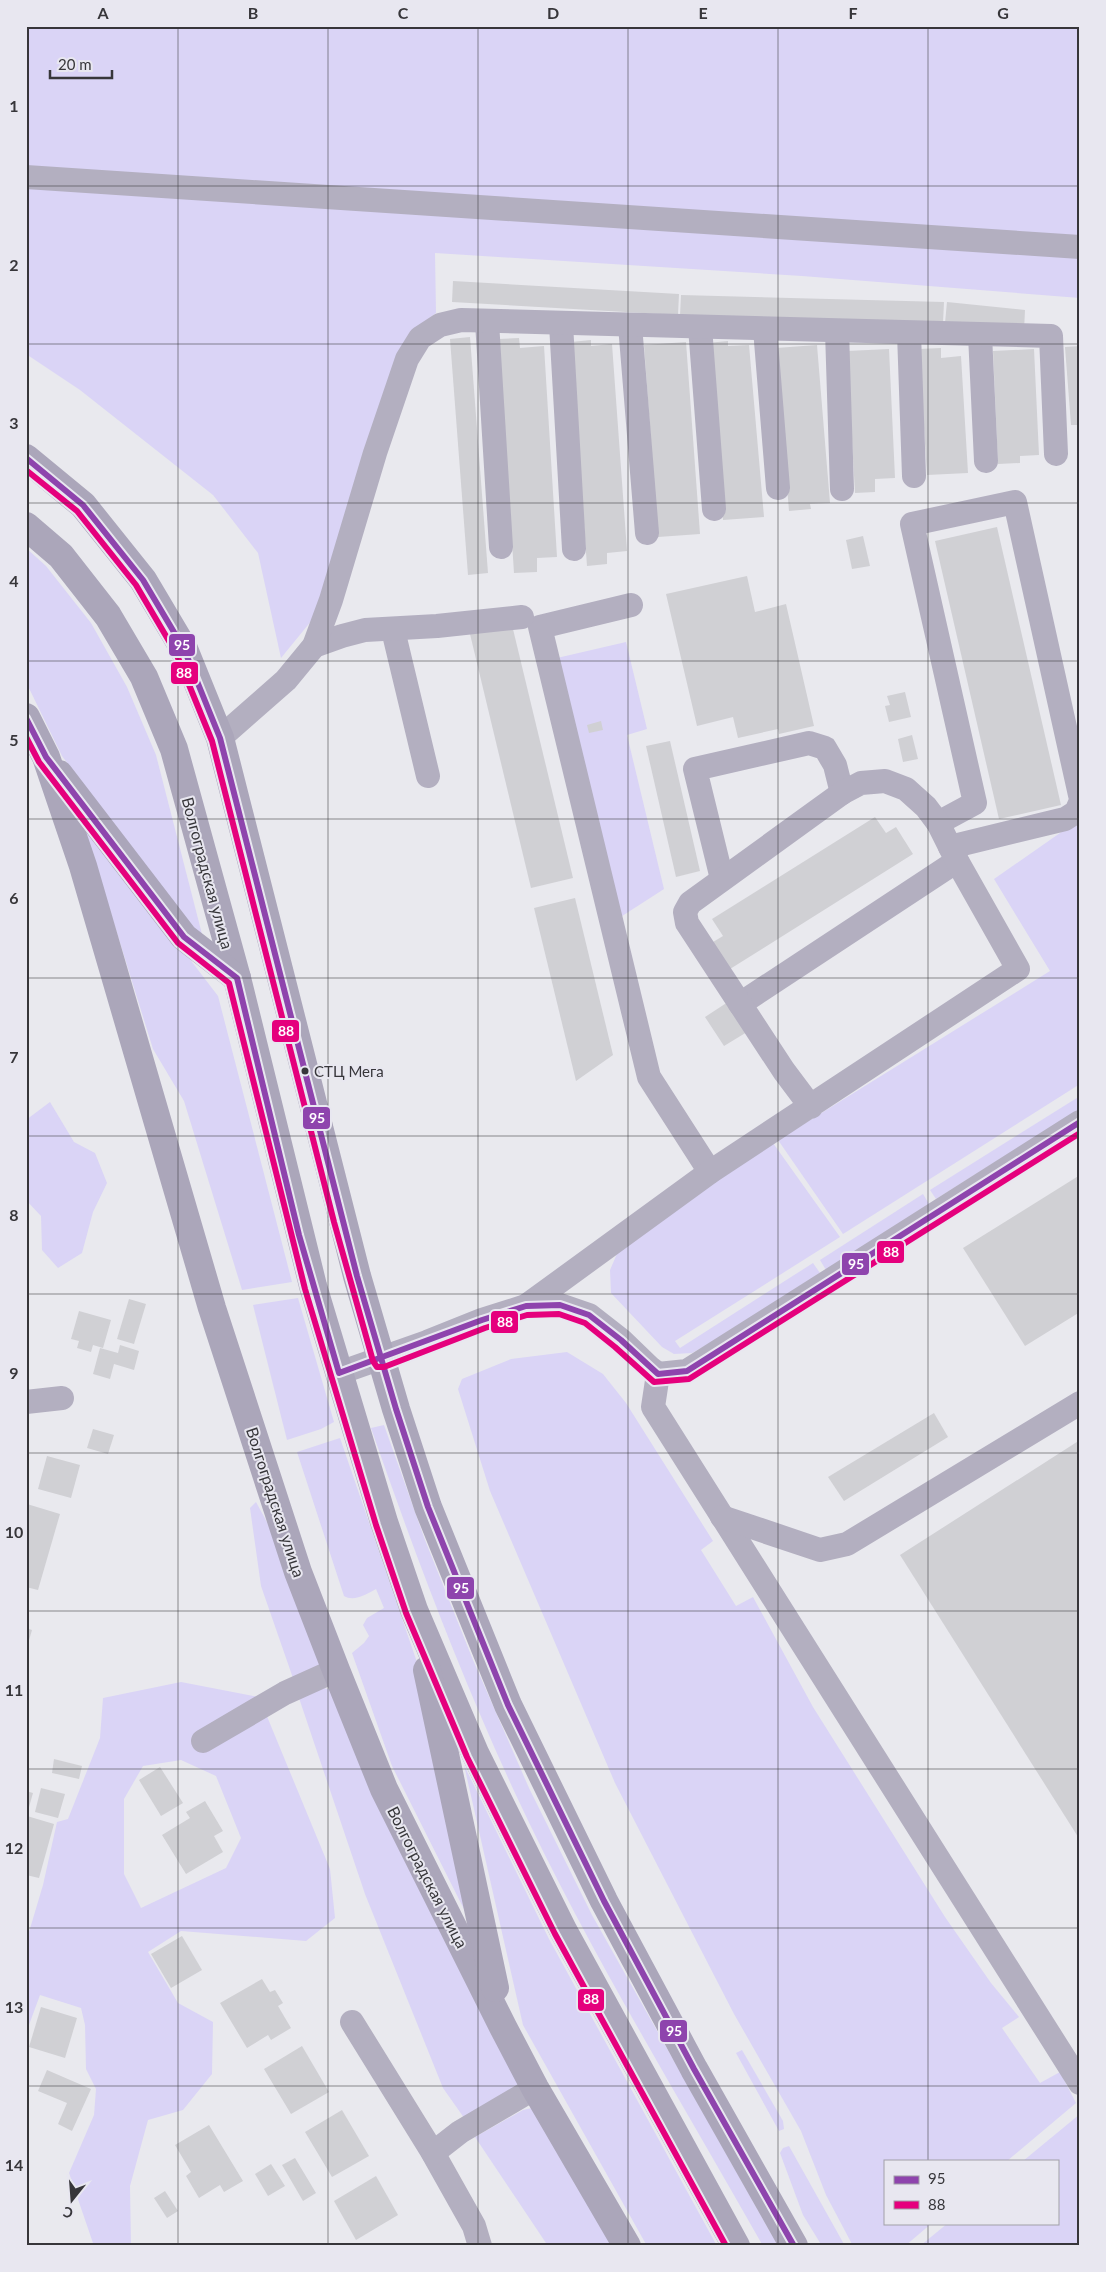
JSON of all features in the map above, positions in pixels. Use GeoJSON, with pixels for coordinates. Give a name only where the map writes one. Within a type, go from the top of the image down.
{"type":"FeatureCollection","features":[{"type":"Feature","properties":{"kind":"main road"},"geometry":{"type":"LineString","coordinates":[[26,458],[83,505],[143,580],[184,648],[220,738],[342,1220],[381,1359],[428,1507],[508,1705],[609,1909],[694,2069],[794,2246]]}},
{"type":"Feature","properties":{"kind":"main road","name":"Волгоградская улица"},"geometry":{"type":"LineString","coordinates":[[26,526],[61,556],[108,616],[144,677],[174,749],[237,978],[299,1235],[339,1373],[414,1610],[475,1753],[562,1930],[736,2246]]}},
{"type":"Feature","properties":{"kind":"main road","name":"Волгоградская улица"},"geometry":{"type":"LineString","coordinates":[[26,717],[46,757],[83,866],[212,1308],[298,1572],[336,1670],[384,1789],[503,2027],[535,2088],[627,2246]]}},
{"type":"Feature","properties":{"kind":"main road"},"geometry":{"type":"LineString","coordinates":[[46,757],[184,937],[237,978]]}},
{"type":"Feature","properties":{"kind":"main road"},"geometry":{"type":"LineString","coordinates":[[414,1610],[503,2027]]}},
{"type":"Feature","properties":{"kind":"street"},"geometry":{"type":"LineString","coordinates":[[26,177],[1080,247]]}},
{"type":"Feature","properties":{"kind":"street"},"geometry":{"type":"LineString","coordinates":[[220,738],[286,680],[314,646],[407,359],[420,338],[440,325],[461,320],[1051,336],[1056,454]]}},
{"type":"Feature","properties":{"kind":"street"},"geometry":{"type":"LineString","coordinates":[[487,322],[501,547]]}},
{"type":"Feature","properties":{"kind":"street"},"geometry":{"type":"LineString","coordinates":[[561,324],[574,549]]}},
{"type":"Feature","properties":{"kind":"street"},"geometry":{"type":"LineString","coordinates":[[630,325],[647,533]]}},
{"type":"Feature","properties":{"kind":"street"},"geometry":{"type":"LineString","coordinates":[[700,327],[714,509]]}},
{"type":"Feature","properties":{"kind":"street"},"geometry":{"type":"LineString","coordinates":[[765,329],[778,488]]}},
{"type":"Feature","properties":{"kind":"street"},"geometry":{"type":"LineString","coordinates":[[837,331],[842,489]]}},
{"type":"Feature","properties":{"kind":"street"},"geometry":{"type":"LineString","coordinates":[[909,333],[914,476]]}},
{"type":"Feature","properties":{"kind":"street"},"geometry":{"type":"LineString","coordinates":[[980,335],[986,461]]}},
{"type":"Feature","properties":{"kind":"street"},"geometry":{"type":"LineString","coordinates":[[938,823],[975,803],[912,524],[1015,502],[1080,795]]}},
{"type":"Feature","properties":{"kind":"street"},"geometry":{"type":"LineString","coordinates":[[631,605],[540,627],[649,1077],[710,1172]]}},
{"type":"Feature","properties":{"kind":"street"},"geometry":{"type":"LineString","coordinates":[[314,646],[365,630],[393,630],[522,617]]}},
{"type":"Feature","properties":{"kind":"street"},"geometry":{"type":"LineString","coordinates":[[393,630],[428,776]]}},
{"type":"Feature","properties":{"kind":"street"},"geometry":{"type":"LineString","coordinates":[[722,879],[695,769],[809,743],[825,748],[835,765],[842,794]]}},
{"type":"Feature","properties":{"kind":"street"},"geometry":{"type":"LineString","coordinates":[[526,1306],[710,1172],[811,1107],[1018,969],[953,854],[938,823],[926,807],[906,789],[885,781],[861,783],[842,794],[690,903],[685,912],[686,923],[811,1107]]}},
{"type":"Feature","properties":{"kind":"street"},"geometry":{"type":"LineString","coordinates":[[740,1004],[953,854],[1065,819],[1076,812],[1080,803]]}},
{"type":"Feature","properties":{"kind":"street"},"geometry":{"type":"LineString","coordinates":[[339,1373],[482,1320],[526,1306],[560,1305],[589,1315],[622,1340],[649,1368],[658,1374],[687,1371],[1080,1122]]}},
{"type":"Feature","properties":{"kind":"street"},"geometry":{"type":"LineString","coordinates":[[658,1374],[653,1407],[1080,2082]]}},
{"type":"Feature","properties":{"kind":"street"},"geometry":{"type":"LineString","coordinates":[[26,1402],[62,1398]]}},
{"type":"Feature","properties":{"kind":"street"},"geometry":{"type":"LineString","coordinates":[[722,1517],[820,1550],[847,1544],[1080,1403]]}},
{"type":"Feature","properties":{"kind":"street"},"geometry":{"type":"LineString","coordinates":[[203,1741],[285,1693],[336,1670]]}},
{"type":"Feature","properties":{"kind":"street"},"geometry":{"type":"LineString","coordinates":[[352,2022],[433,2153],[474,2226],[480,2246]]}},
{"type":"Feature","properties":{"kind":"street"},"geometry":{"type":"LineString","coordinates":[[433,2153],[460,2132],[535,2088]]}},
{"type":"Feature","properties":{"kind":"shaded area"},"geometry":{"type":"Polygon","coordinates":[[[26,26],[1080,26],[1080,298],[802,276],[435,253],[436,313],[409,334],[321,609],[281,658],[258,553],[213,495],[80,390],[26,354],[26,26]]]}},
{"type":"Feature","properties":{"kind":"shaded area"},"geometry":{"type":"Polygon","coordinates":[[[26,548],[46,566],[91,623],[127,687],[156,755],[204,942],[62,756],[26,682],[26,548]]]}},
{"type":"Feature","properties":{"kind":"shaded area"},"geometry":{"type":"Polygon","coordinates":[[[626,642],[647,729],[627,735],[664,889],[619,918],[557,658],[626,642]]]}},
{"type":"Feature","properties":{"kind":"shaded area"},"geometry":{"type":"Polygon","coordinates":[[[81,817],[218,996],[292,1282],[242,1290],[184,1101],[153,1049],[81,817]]]}},
{"type":"Feature","properties":{"kind":"shaded area"},"geometry":{"type":"Polygon","coordinates":[[[1080,819],[1080,1084],[843,1234],[778,1140],[1050,971],[994,879],[1080,819]]]}},
{"type":"Feature","properties":{"kind":"shaded area"},"geometry":{"type":"Polygon","coordinates":[[[1080,1096],[1080,1109],[936,1199],[930,1190],[1080,1096]]]}},
{"type":"Feature","properties":{"kind":"shaded area"},"geometry":{"type":"Polygon","coordinates":[[[50,1102],[74,1142],[95,1153],[107,1183],[93,1212],[82,1253],[58,1268],[42,1250],[41,1216],[26,1200],[26,1120],[50,1102]]]}},
{"type":"Feature","properties":{"kind":"shaded area"},"geometry":{"type":"Polygon","coordinates":[[[773,1143],[840,1237],[675,1341],[680,1348],[813,1263],[820,1273],[692,1353],[674,1354],[662,1347],[611,1293],[610,1270],[619,1249],[625,1243],[773,1143]]]}},
{"type":"Feature","properties":{"kind":"shaded area"},"geometry":{"type":"Polygon","coordinates":[[[923,1194],[929,1204],[826,1270],[820,1260],[923,1194]]]}},
{"type":"Feature","properties":{"kind":"shaded area"},"geometry":{"type":"Polygon","coordinates":[[[298,1298],[334,1422],[321,1429],[287,1440],[253,1305],[298,1298]]]}},
{"type":"Feature","properties":{"kind":"shaded area"},"geometry":{"type":"Polygon","coordinates":[[[567,1352],[603,1374],[626,1403],[713,1541],[701,1550],[736,1606],[753,1597],[813,1707],[945,1917],[991,1983],[1019,2017],[1002,2028],[1040,2083],[1060,2072],[1076,2103],[1008,2160],[884,2160],[884,2224],[931,2224],[905,2246],[853,2246],[826,2195],[801,2131],[734,2014],[615,1783],[490,1491],[458,1389],[462,1379],[511,1359],[567,1352]]]}},
{"type":"Feature","properties":{"kind":"shaded area"},"geometry":{"type":"Polygon","coordinates":[[[384,1425],[425,1540],[473,1660],[529,1788],[592,1915],[778,2246],[763,2246],[634,2022],[572,1908],[515,1793],[457,1658],[387,1474],[371,1428],[384,1425]]]}},
{"type":"Feature","properties":{"kind":"shaded area"},"geometry":{"type":"Polygon","coordinates":[[[340,1438],[419,1668],[481,1943],[392,1766],[352,1653],[369,1636],[363,1625],[367,1618],[384,1608],[376,1589],[356,1598],[344,1596],[297,1452],[340,1438]]]}},
{"type":"Feature","properties":{"kind":"shaded area"},"geometry":{"type":"Polygon","coordinates":[[[256,1502],[286,1557],[321,1669],[294,1681],[261,1586],[250,1508],[256,1502]]]}},
{"type":"Feature","properties":{"kind":"shaded area"},"geometry":{"type":"Polygon","coordinates":[[[181,1682],[259,1697],[330,1869],[335,1918],[306,1941],[181,1931],[148,1952],[178,2003],[213,2022],[212,2074],[183,2110],[148,2120],[130,2186],[131,2246],[94,2246],[69,2173],[94,2115],[96,2089],[86,2069],[85,2025],[81,2008],[40,1995],[26,2033],[26,1942],[43,1885],[57,1822],[68,1819],[100,1738],[103,1698],[181,1682]],[[181,1760],[143,1766],[124,1799],[124,1874],[141,1908],[226,1868],[241,1838],[216,1776],[181,1760]]]}},
{"type":"Feature","properties":{"kind":"shaded area"},"geometry":{"type":"Polygon","coordinates":[[[324,1688],[334,1691],[522,2085],[467,2122],[443,2088],[365,1894],[299,1698],[324,1688]]]}},
{"type":"Feature","properties":{"kind":"shaded area"},"geometry":{"type":"Polygon","coordinates":[[[464,1765],[549,1939],[717,2246],[647,2246],[523,2025],[464,1765]]]}},
{"type":"Feature","properties":{"kind":"shaded area"},"geometry":{"type":"Polygon","coordinates":[[[742,2050],[783,2121],[784,2129],[779,2131],[736,2053],[742,2050]]]}},
{"type":"Feature","properties":{"kind":"shaded area"},"geometry":{"type":"Polygon","coordinates":[[[532,2108],[618,2246],[548,2246],[475,2137],[523,2110],[532,2108]]]}},
{"type":"Feature","properties":{"kind":"shaded area"},"geometry":{"type":"Polygon","coordinates":[[[1080,2114],[1080,2243],[1065,2246],[920,2246],[947,2224],[1058,2224],[1058,2160],[1024,2160],[1080,2114]]]}},
{"type":"Feature","properties":{"kind":"shaded area"},"geometry":{"type":"Polygon","coordinates":[[[789,2146],[845,2246],[822,2246],[803,2215],[780,2153],[783,2148],[789,2146]]]}},
{"type":"Feature","properties":{"kind":"building"},"geometry":{"type":"Polygon","coordinates":[[[453,281],[679,294],[678,315],[452,302],[453,281]]]}},
{"type":"Feature","properties":{"kind":"building"},"geometry":{"type":"Polygon","coordinates":[[[681,295],[944,302],[943,323],[680,316],[681,295]]]}},
{"type":"Feature","properties":{"kind":"building"},"geometry":{"type":"Polygon","coordinates":[[[947,302],[1025,310],[1024,331],[945,323],[947,302]]]}},
{"type":"Feature","properties":{"kind":"building"},"geometry":{"type":"Polygon","coordinates":[[[470,337],[488,573],[468,575],[450,339],[470,337]]]}},
{"type":"Feature","properties":{"kind":"building"},"geometry":{"type":"Polygon","coordinates":[[[519,338],[520,348],[544,346],[557,557],[537,558],[537,572],[514,573],[499,339],[519,338]]]}},
{"type":"Feature","properties":{"kind":"building"},"geometry":{"type":"Polygon","coordinates":[[[591,340],[591,346],[612,344],[627,551],[607,553],[607,564],[587,566],[571,342],[591,340]]]}},
{"type":"Feature","properties":{"kind":"building"},"geometry":{"type":"Polygon","coordinates":[[[728,341],[728,346],[749,345],[764,517],[723,520],[707,343],[728,341]]]}},
{"type":"Feature","properties":{"kind":"building"},"geometry":{"type":"Polygon","coordinates":[[[686,342],[700,534],[658,537],[644,345],[686,342]]]}},
{"type":"Feature","properties":{"kind":"building"},"geometry":{"type":"Polygon","coordinates":[[[817,345],[830,503],[810,504],[811,509],[789,511],[776,348],[817,345]]]}},
{"type":"Feature","properties":{"kind":"building"},"geometry":{"type":"Polygon","coordinates":[[[1080,346],[1080,425],[1071,425],[1065,347],[1080,346]]]}},
{"type":"Feature","properties":{"kind":"building"},"geometry":{"type":"Polygon","coordinates":[[[941,348],[941,358],[961,356],[968,473],[927,475],[919,349],[941,348]]]}},
{"type":"Feature","properties":{"kind":"building"},"geometry":{"type":"Polygon","coordinates":[[[889,349],[895,478],[875,479],[875,492],[855,493],[847,351],[889,349]]]}},
{"type":"Feature","properties":{"kind":"building"},"geometry":{"type":"Polygon","coordinates":[[[1034,349],[1039,455],[1020,456],[1020,463],[998,464],[993,351],[1034,349]]]}},
{"type":"Feature","properties":{"kind":"building"},"geometry":{"type":"Polygon","coordinates":[[[997,527],[1061,805],[999,819],[935,541],[997,527]]]}},
{"type":"Feature","properties":{"kind":"building"},"geometry":{"type":"Polygon","coordinates":[[[863,536],[870,566],[852,569],[846,540],[863,536]]]}},
{"type":"Feature","properties":{"kind":"building"},"geometry":{"type":"Polygon","coordinates":[[[747,576],[755,612],[786,604],[814,726],[779,734],[778,729],[738,738],[733,717],[697,726],[666,594],[747,576]]]}},
{"type":"Feature","properties":{"kind":"building"},"geometry":{"type":"Polygon","coordinates":[[[512,625],[573,878],[531,888],[470,634],[512,625]]]}},
{"type":"Feature","properties":{"kind":"building"},"geometry":{"type":"Polygon","coordinates":[[[905,692],[911,717],[889,722],[885,706],[890,705],[887,696],[905,692]]]}},
{"type":"Feature","properties":{"kind":"building"},"geometry":{"type":"Polygon","coordinates":[[[601,721],[603,730],[589,733],[587,725],[601,721]]]}},
{"type":"Feature","properties":{"kind":"building"},"geometry":{"type":"Polygon","coordinates":[[[912,735],[918,759],[903,762],[898,739],[912,735]]]}},
{"type":"Feature","properties":{"kind":"building"},"geometry":{"type":"Polygon","coordinates":[[[670,741],[700,871],[676,877],[646,746],[670,741]]]}},
{"type":"Feature","properties":{"kind":"building"},"geometry":{"type":"Polygon","coordinates":[[[875,817],[886,833],[896,827],[913,854],[730,969],[713,942],[723,936],[712,919],[875,817]]]}},
{"type":"Feature","properties":{"kind":"building"},"geometry":{"type":"Polygon","coordinates":[[[575,898],[613,1055],[576,1081],[534,908],[575,898]]]}},
{"type":"Feature","properties":{"kind":"building"},"geometry":{"type":"Polygon","coordinates":[[[728,1002],[747,1032],[724,1046],[705,1017],[728,1002]]]}},
{"type":"Feature","properties":{"kind":"building"},"geometry":{"type":"Polygon","coordinates":[[[1080,1175],[1080,1312],[1025,1346],[963,1248],[1080,1175]]]}},
{"type":"Feature","properties":{"kind":"building"},"geometry":{"type":"Polygon","coordinates":[[[129,1299],[146,1304],[134,1344],[117,1339],[129,1299]]]}},
{"type":"Feature","properties":{"kind":"building"},"geometry":{"type":"Polygon","coordinates":[[[79,1311],[111,1320],[103,1348],[93,1345],[91,1352],[77,1348],[79,1341],[71,1339],[79,1311]]]}},
{"type":"Feature","properties":{"kind":"building"},"geometry":{"type":"Polygon","coordinates":[[[120,1345],[139,1351],[134,1370],[114,1364],[110,1379],[93,1374],[100,1348],[118,1353],[120,1345]]]}},
{"type":"Feature","properties":{"kind":"building"},"geometry":{"type":"Polygon","coordinates":[[[934,1413],[948,1437],[844,1501],[828,1477],[934,1413]]]}},
{"type":"Feature","properties":{"kind":"building"},"geometry":{"type":"Polygon","coordinates":[[[93,1429],[114,1435],[108,1454],[87,1448],[93,1429]]]}},
{"type":"Feature","properties":{"kind":"building"},"geometry":{"type":"Polygon","coordinates":[[[1080,1440],[1080,1840],[900,1555],[1080,1440]]]}},
{"type":"Feature","properties":{"kind":"building"},"geometry":{"type":"Polygon","coordinates":[[[47,1456],[80,1465],[71,1498],[38,1489],[47,1456]]]}},
{"type":"Feature","properties":{"kind":"building"},"geometry":{"type":"Polygon","coordinates":[[[27,1504],[60,1514],[38,1590],[26,1587],[27,1504]]]}},
{"type":"Feature","properties":{"kind":"building"},"geometry":{"type":"Polygon","coordinates":[[[26,1628],[32,1630],[27,1647],[26,1647],[26,1628]]]}},
{"type":"Feature","properties":{"kind":"building"},"geometry":{"type":"Polygon","coordinates":[[[54,1759],[82,1766],[79,1779],[52,1773],[54,1759]]]}},
{"type":"Feature","properties":{"kind":"building"},"geometry":{"type":"Polygon","coordinates":[[[160,1767],[183,1803],[161,1816],[139,1780],[160,1767]]]}},
{"type":"Feature","properties":{"kind":"building"},"geometry":{"type":"Polygon","coordinates":[[[41,1788],[65,1794],[58,1818],[35,1812],[41,1788]]]}},
{"type":"Feature","properties":{"kind":"building"},"geometry":{"type":"Polygon","coordinates":[[[26,1791],[33,1793],[29,1807],[26,1806],[26,1791]]]}},
{"type":"Feature","properties":{"kind":"building"},"geometry":{"type":"Polygon","coordinates":[[[205,1801],[223,1831],[214,1836],[223,1852],[186,1874],[162,1835],[190,1818],[186,1812],[205,1801]]]}},
{"type":"Feature","properties":{"kind":"building"},"geometry":{"type":"Polygon","coordinates":[[[27,1816],[54,1824],[39,1878],[26,1875],[27,1816]]]}},
{"type":"Feature","properties":{"kind":"building"},"geometry":{"type":"Polygon","coordinates":[[[182,1936],[202,1970],[171,1988],[151,1954],[182,1936]]]}},
{"type":"Feature","properties":{"kind":"building"},"geometry":{"type":"Polygon","coordinates":[[[262,1979],[270,1992],[275,1990],[283,2003],[278,2006],[291,2028],[271,2040],[268,2035],[247,2048],[220,2003],[262,1979]]]}},
{"type":"Feature","properties":{"kind":"building"},"geometry":{"type":"Polygon","coordinates":[[[41,2007],[77,2018],[65,2058],[29,2047],[41,2007]]]}},
{"type":"Feature","properties":{"kind":"building"},"geometry":{"type":"Polygon","coordinates":[[[302,2046],[329,2092],[291,2114],[264,2069],[302,2046]]]}},
{"type":"Feature","properties":{"kind":"building"},"geometry":{"type":"Polygon","coordinates":[[[47,2070],[91,2089],[72,2131],[58,2124],[67,2103],[38,2091],[47,2070]]]}},
{"type":"Feature","properties":{"kind":"building"},"geometry":{"type":"Polygon","coordinates":[[[342,2110],[369,2156],[332,2177],[305,2132],[342,2110]]]}},
{"type":"Feature","properties":{"kind":"building"},"geometry":{"type":"Polygon","coordinates":[[[209,2125],[243,2181],[224,2192],[220,2185],[199,2198],[186,2176],[191,2172],[175,2145],[209,2125]]]}},
{"type":"Feature","properties":{"kind":"building"},"geometry":{"type":"Polygon","coordinates":[[[295,2158],[316,2193],[303,2201],[282,2165],[295,2158]]]}},
{"type":"Feature","properties":{"kind":"building"},"geometry":{"type":"Polygon","coordinates":[[[271,2164],[285,2186],[268,2196],[255,2174],[271,2164]]]}},
{"type":"Feature","properties":{"kind":"building"},"geometry":{"type":"Polygon","coordinates":[[[376,2176],[398,2215],[356,2240],[334,2201],[376,2176]]]}},
{"type":"Feature","properties":{"kind":"building"},"geometry":{"type":"Polygon","coordinates":[[[165,2191],[178,2211],[167,2218],[154,2198],[165,2191]]]}},
{"type":"Feature","properties":{"kind":"transit line","name":"95"},"geometry":{"type":"LineString","coordinates":[[26,458],[83,505],[143,580],[184,649],[220,738],[357,1276],[396,1409],[428,1507],[508,1705],[604,1901],[694,2069],[794,2246]]}},
{"type":"Feature","properties":{"kind":"transit line","name":"88"},"geometry":{"type":"LineString","coordinates":[[26,470],[77,511],[136,585],[176,653],[212,741],[334,1222],[373,1361],[377,1367],[384,1367],[485,1328],[527,1315],[559,1314],[585,1323],[654,1382],[689,1379],[1080,1133]]}},
{"type":"Feature","properties":{"kind":"transit line","name":"95"},"geometry":{"type":"LineString","coordinates":[[26,718],[46,757],[184,937],[237,978],[299,1235],[339,1373],[482,1320],[526,1306],[560,1305],[589,1315],[621,1340],[658,1374],[687,1371],[1080,1122]]}},
{"type":"Feature","properties":{"kind":"transit line","name":"88"},"geometry":{"type":"LineString","coordinates":[[26,737],[39,762],[178,943],[229,983],[305,1289],[376,1525],[406,1613],[467,1757],[555,1934],[726,2246]]}},
{"type":"Feature","properties":{"kind":"place","name":"СТЦ Мега"},"geometry":{"type":"Point","coordinates":[305,1071]}}]}
